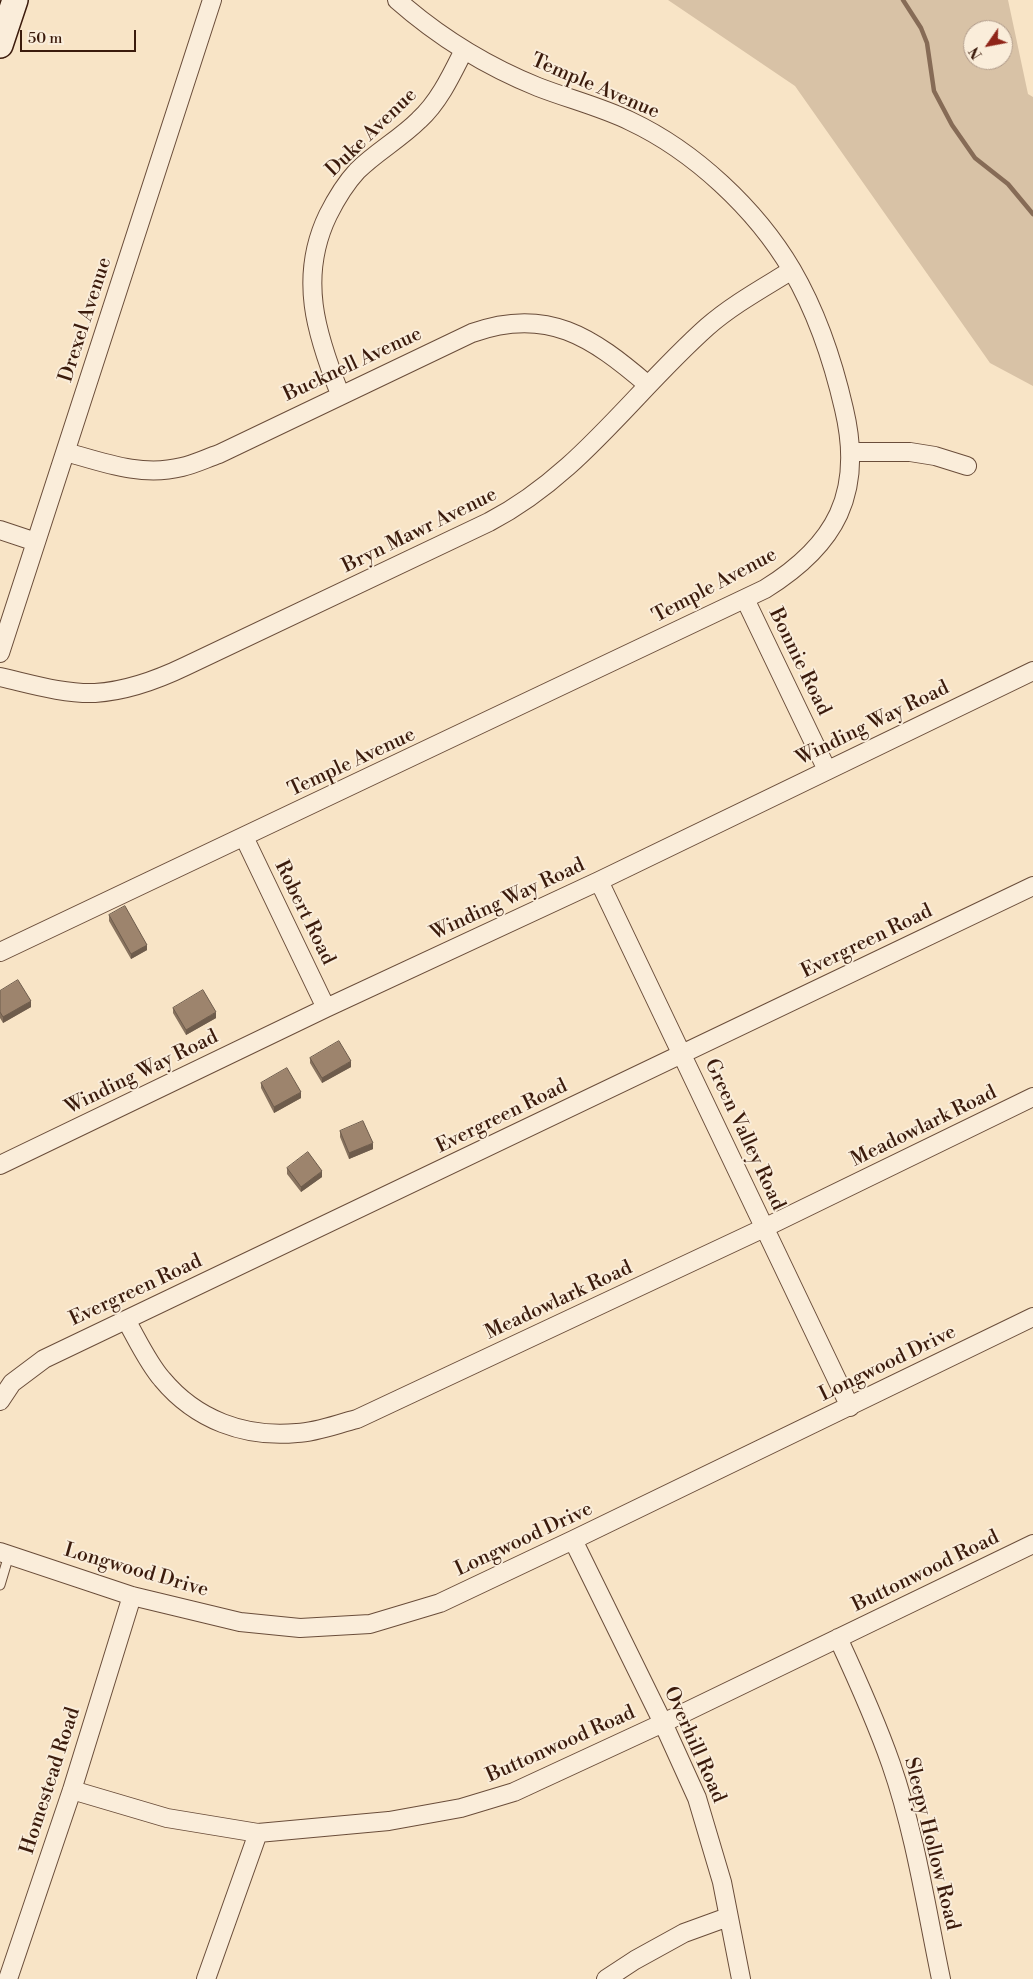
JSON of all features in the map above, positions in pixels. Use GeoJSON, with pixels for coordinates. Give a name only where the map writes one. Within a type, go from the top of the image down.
{"type":"FeatureCollection","features":[{"type":"Feature","properties":{"kind":"street"},"geometry":{"type":"LineString","coordinates":[[0,45],[15,0]]}},
{"type":"Feature","properties":{"kind":"street","name":"Drexel Avenue"},"geometry":{"type":"LineString","coordinates":[[0,653],[212,0]]}},
{"type":"Feature","properties":{"kind":"street","name":"Temple Avenue"},"geometry":{"type":"LineString","coordinates":[[0,952],[745,599],[789,573],[811,554],[836,519],[845,498],[850,476],[851,452],[847,422],[832,361],[812,309],[792,270],[767,234],[731,194],[705,169],[675,147],[630,121],[539,87],[464,50],[429,27],[397,0]]}},
{"type":"Feature","properties":{"kind":"street","name":"Duke Avenue"},"geometry":{"type":"LineString","coordinates":[[340,394],[326,358],[312,300],[312,268],[314,252],[320,235],[332,207],[345,186],[365,164],[427,112],[464,50]]}},
{"type":"Feature","properties":{"kind":"street","name":"Bryn Mawr Avenue"},"geometry":{"type":"LineString","coordinates":[[0,677],[54,689],[94,693],[126,688],[164,677],[514,509],[566,470],[648,385],[723,314],[792,270]]}},
{"type":"Feature","properties":{"kind":"street","name":"Bucknell Avenue"},"geometry":{"type":"LineString","coordinates":[[66,452],[121,468],[136,470],[151,471],[183,467],[219,454],[340,394],[472,333],[490,326],[522,322],[562,327],[578,334],[607,351],[648,385]]}},
{"type":"Feature","properties":{"kind":"street"},"geometry":{"type":"LineString","coordinates":[[851,452],[916,452],[967,466]]}},
{"type":"Feature","properties":{"kind":"street"},"geometry":{"type":"LineString","coordinates":[[0,530],[36,542]]}},
{"type":"Feature","properties":{"kind":"street","name":"Bonnie Road"},"geometry":{"type":"LineString","coordinates":[[745,599],[827,770]]}},
{"type":"Feature","properties":{"kind":"street","name":"Winding Way Road"},"geometry":{"type":"LineString","coordinates":[[0,1165],[326,1008],[599,881],[1033,671]]}},
{"type":"Feature","properties":{"kind":"street","name":"Robert Road"},"geometry":{"type":"LineString","coordinates":[[244,837],[326,1008]]}},
{"type":"Feature","properties":{"kind":"street","name":"Green Valley Road"},"geometry":{"type":"LineString","coordinates":[[599,881],[850,1407]]}},
{"type":"Feature","properties":{"kind":"street","name":"Evergreen Road"},"geometry":{"type":"LineString","coordinates":[[0,1401],[12,1383],[44,1359],[1033,886]]}},
{"type":"Feature","properties":{"kind":"street","name":"Meadowlark Road"},"geometry":{"type":"LineString","coordinates":[[126,1320],[161,1379],[191,1407],[226,1426],[268,1435],[299,1433],[357,1419],[764,1228],[1033,1098]]}},
{"type":"Feature","properties":{"kind":"street","name":"Longwood Drive"},"geometry":{"type":"LineString","coordinates":[[5,1554],[132,1596],[240,1622],[300,1628],[370,1624],[440,1603],[850,1407],[1033,1317]]}},
{"type":"Feature","properties":{"kind":"street","name":"Overhill Road"},"geometry":{"type":"LineString","coordinates":[[574,1540],[663,1723],[697,1798],[722,1882],[741,1979]]}},
{"type":"Feature","properties":{"kind":"street","name":"Buttonwood Road"},"geometry":{"type":"LineString","coordinates":[[72,1790],[167,1818],[258,1834],[389,1820],[460,1808],[514,1792],[663,1723],[1033,1544]]}},
{"type":"Feature","properties":{"kind":"street","name":"Homestead Road"},"geometry":{"type":"LineString","coordinates":[[8,1979],[72,1790],[132,1596]]}},
{"type":"Feature","properties":{"kind":"street","name":"Sleepy Hollow Road"},"geometry":{"type":"LineString","coordinates":[[838,1638],[864,1696],[891,1765],[915,1850],[941,1979]]}},
{"type":"Feature","properties":{"kind":"street"},"geometry":{"type":"LineString","coordinates":[[206,1979],[258,1834]]}},
{"type":"Feature","properties":{"kind":"street"},"geometry":{"type":"LineString","coordinates":[[606,1979],[635,1960],[684,1933],[728,1917]]}},
{"type":"Feature","properties":{"kind":"lane"},"geometry":{"type":"LineString","coordinates":[[0,1585],[5,1554]]}},
{"type":"Feature","properties":{"kind":"shaded area"},"geometry":{"type":"Polygon","coordinates":[[[668,0],[1008,0],[1012,20],[963,20],[963,70],[1013,70],[1013,24],[1028,94],[1033,97],[1033,386],[990,363],[795,86],[668,0]]]}},
{"type":"Feature","properties":{"kind":"building"},"geometry":{"type":"Polygon","coordinates":[[[125,906],[147,945],[131,954],[109,915],[125,906]]]}},
{"type":"Feature","properties":{"kind":"building"},"geometry":{"type":"Polygon","coordinates":[[[18,980],[31,1001],[3,1017],[0,1012],[0,991],[18,980]]]}},
{"type":"Feature","properties":{"kind":"building"},"geometry":{"type":"Polygon","coordinates":[[[203,990],[216,1012],[186,1030],[173,1008],[203,990]]]}},
{"type":"Feature","properties":{"kind":"building"},"geometry":{"type":"Polygon","coordinates":[[[339,1041],[351,1061],[322,1078],[310,1058],[339,1041]]]}},
{"type":"Feature","properties":{"kind":"building"},"geometry":{"type":"Polygon","coordinates":[[[287,1068],[301,1092],[274,1107],[261,1083],[287,1068]]]}},
{"type":"Feature","properties":{"kind":"building"},"geometry":{"type":"Polygon","coordinates":[[[363,1121],[373,1143],[349,1153],[340,1131],[363,1121]]]}},
{"type":"Feature","properties":{"kind":"building"},"geometry":{"type":"Polygon","coordinates":[[[308,1152],[322,1171],[301,1187],[287,1168],[308,1152]]]}},
{"type":"Feature","properties":{"kind":"waterway"},"geometry":{"type":"LineString","coordinates":[[903,0],[921,28],[927,43],[934,91],[952,125],[975,158],[1008,184],[1033,214]]}}]}
